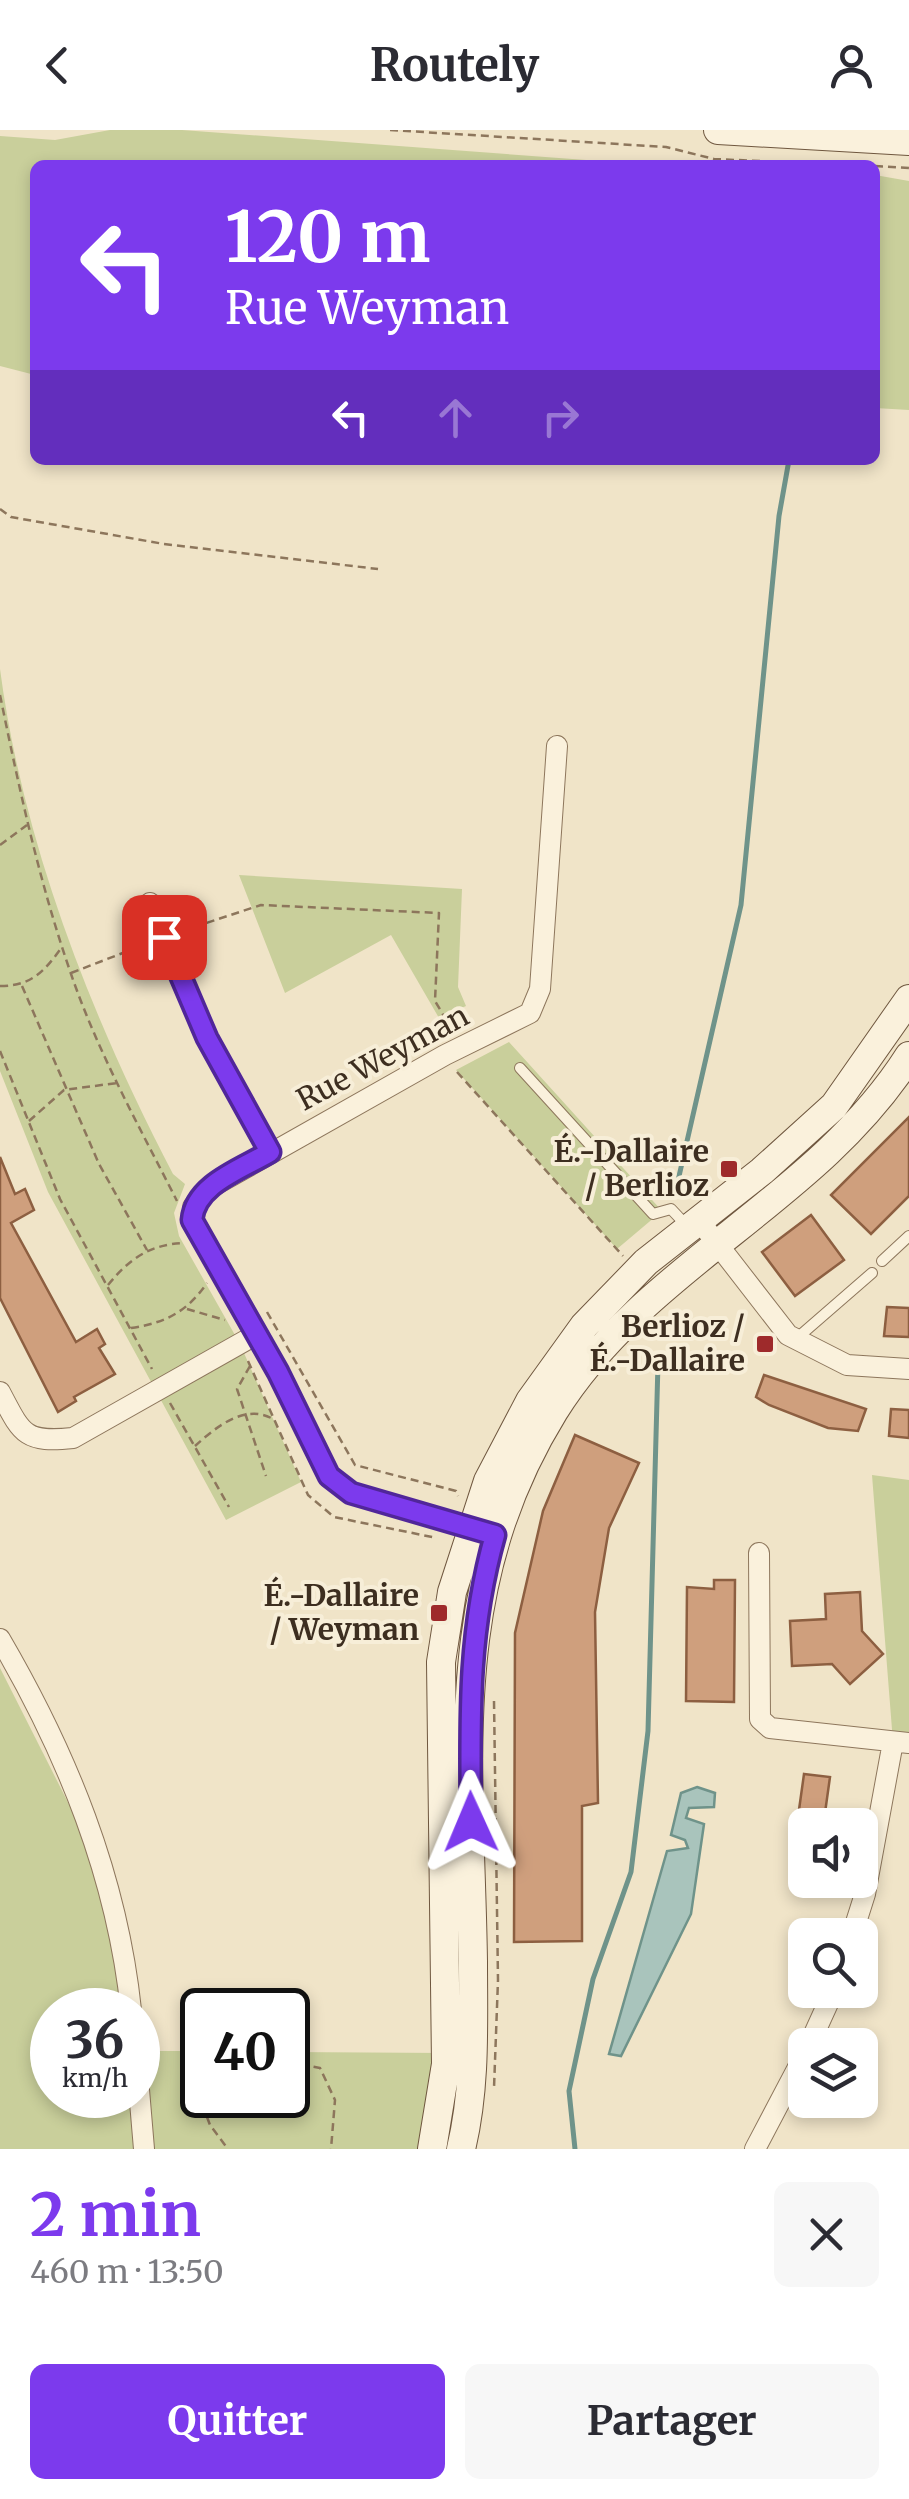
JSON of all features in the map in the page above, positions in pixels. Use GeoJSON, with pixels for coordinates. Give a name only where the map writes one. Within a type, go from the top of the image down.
{"type":"FeatureCollection","features":[{"type":"Feature","properties":{"kind":"street"},"geometry":{"type":"LineString","coordinates":[[718,130],[909,141]]}},
{"type":"Feature","properties":{"kind":"street","name":"Rue Weyman"},"geometry":{"type":"LineString","coordinates":[[482,1531],[340,1487],[320,1462],[257,1334],[192,1220],[193,1207],[206,1190],[270,1152],[530,1013],[540,990],[557,746]]}},
{"type":"Feature","properties":{"kind":"street"},"geometry":{"type":"LineString","coordinates":[[150,903],[207,1038],[270,1152]]}},
{"type":"Feature","properties":{"kind":"street"},"geometry":{"type":"LineString","coordinates":[[461,2149],[474,2056],[471,1653],[482,1531],[504,1445],[554,1362],[636,1271],[762,1171],[834,1106],[867,1065],[909,999]]}},
{"type":"Feature","properties":{"kind":"street"},"geometry":{"type":"LineString","coordinates":[[432,2149],[446,2064],[442,1662],[452,1592],[482,1531],[579,1375],[638,1310],[806,1176],[906,1068]]}},
{"type":"Feature","properties":{"kind":"street"},"geometry":{"type":"LineString","coordinates":[[693,1223],[716,1244],[763,1308],[796,1340],[847,1365],[909,1369]]}},
{"type":"Feature","properties":{"kind":"street"},"geometry":{"type":"LineString","coordinates":[[0,1392],[20,1427],[40,1441],[73,1438],[257,1334]]}},
{"type":"Feature","properties":{"kind":"street"},"geometry":{"type":"LineString","coordinates":[[759,1553],[760,1719],[770,1728],[901,1743],[857,1918]]}},
{"type":"Feature","properties":{"kind":"street"},"geometry":{"type":"LineString","coordinates":[[0,1638],[45,1717],[95,1837],[128,1988]]}},
{"type":"Feature","properties":{"kind":"street"},"geometry":{"type":"LineString","coordinates":[[755,2149],[788,2086]]}},
{"type":"Feature","properties":{"kind":"street"},"geometry":{"type":"LineString","coordinates":[[141,2118],[144,2149]]}},
{"type":"Feature","properties":{"kind":"lane"},"geometry":{"type":"LineString","coordinates":[[520,1068],[653,1214],[671,1210],[693,1223]]}},
{"type":"Feature","properties":{"kind":"lane"},"geometry":{"type":"LineString","coordinates":[[882,1261],[909,1236]]}},
{"type":"Feature","properties":{"kind":"lane"},"geometry":{"type":"LineString","coordinates":[[796,1340],[872,1274]]}},
{"type":"Feature","properties":{"kind":"path"},"geometry":{"type":"LineString","coordinates":[[390,130],[666,147],[714,159],[736,160]]}},
{"type":"Feature","properties":{"kind":"path"},"geometry":{"type":"LineString","coordinates":[[880,166],[909,168]]}},
{"type":"Feature","properties":{"kind":"path"},"geometry":{"type":"LineString","coordinates":[[0,509],[11,516],[164,544],[378,570]]}},
{"type":"Feature","properties":{"kind":"path"},"geometry":{"type":"LineString","coordinates":[[0,695],[27,825],[70,973],[118,1083],[181,1210]]}},
{"type":"Feature","properties":{"kind":"path"},"geometry":{"type":"LineString","coordinates":[[0,846],[27,825]]}},
{"type":"Feature","properties":{"kind":"path"},"geometry":{"type":"LineString","coordinates":[[70,973],[262,905],[440,913],[435,1000],[465,1084],[636,1271]]}},
{"type":"Feature","properties":{"kind":"path"},"geometry":{"type":"LineString","coordinates":[[0,986],[22,986],[46,970],[62,946]]}},
{"type":"Feature","properties":{"kind":"path"},"geometry":{"type":"LineString","coordinates":[[22,986],[64,1090],[146,1250]]}},
{"type":"Feature","properties":{"kind":"path"},"geometry":{"type":"LineString","coordinates":[[0,1051],[60,1199],[228,1507]]}},
{"type":"Feature","properties":{"kind":"path"},"geometry":{"type":"LineString","coordinates":[[28,1122],[64,1090],[118,1083]]}},
{"type":"Feature","properties":{"kind":"path"},"geometry":{"type":"LineString","coordinates":[[107,1286],[123,1266],[146,1250],[187,1244]]}},
{"type":"Feature","properties":{"kind":"path"},"geometry":{"type":"LineString","coordinates":[[130,1328],[174,1316],[186,1308],[208,1280]]}},
{"type":"Feature","properties":{"kind":"path"},"geometry":{"type":"LineString","coordinates":[[186,1308],[225,1320]]}},
{"type":"Feature","properties":{"kind":"path"},"geometry":{"type":"LineString","coordinates":[[257,1310],[274,1319],[341,1446],[356,1465],[456,1490],[482,1531]]}},
{"type":"Feature","properties":{"kind":"path"},"geometry":{"type":"LineString","coordinates":[[250,1366],[237,1389],[266,1476]]}},
{"type":"Feature","properties":{"kind":"path"},"geometry":{"type":"LineString","coordinates":[[194,1446],[245,1414],[260,1411],[274,1419]]}},
{"type":"Feature","properties":{"kind":"path"},"geometry":{"type":"LineString","coordinates":[[494,1697],[498,1980],[494,2090]]}},
{"type":"Feature","properties":{"kind":"path"},"geometry":{"type":"LineString","coordinates":[[310,2066],[320,2068],[335,2100],[331,2149]]}},
{"type":"Feature","properties":{"kind":"path"},"geometry":{"type":"LineString","coordinates":[[207,2118],[228,2149]]}},
{"type":"Feature","properties":{"kind":"green space"},"geometry":{"type":"Polygon","coordinates":[[[110,130],[182,130],[587,160],[30,160],[30,374],[0,366],[0,136],[55,140],[110,130]]]}},
{"type":"Feature","properties":{"kind":"green space"},"geometry":{"type":"Polygon","coordinates":[[[880,176],[909,181],[909,410],[880,408],[880,176]]]}},
{"type":"Feature","properties":{"kind":"green space"},"geometry":{"type":"Polygon","coordinates":[[[0,669],[25,800],[65,929],[143,1115],[173,1174],[185,1184],[174,1213],[179,1236],[240,1344],[301,1482],[226,1520],[48,1192],[0,1071],[0,669]]]}},
{"type":"Feature","properties":{"kind":"green space"},"geometry":{"type":"Polygon","coordinates":[[[239,875],[462,889],[458,987],[466,1006],[439,1018],[391,935],[285,993],[239,875]]]}},
{"type":"Feature","properties":{"kind":"green space"},"geometry":{"type":"Polygon","coordinates":[[[509,1042],[662,1211],[617,1249],[456,1070],[509,1042]]]}},
{"type":"Feature","properties":{"kind":"green space"},"geometry":{"type":"Polygon","coordinates":[[[872,1475],[909,1480],[909,1743],[893,1742],[872,1475]]]}},
{"type":"Feature","properties":{"kind":"green space"},"geometry":{"type":"Polygon","coordinates":[[[0,1668],[86,1838],[125,1988],[30,1988],[30,2118],[160,2118],[160,2051],[180,2051],[180,2118],[310,2118],[310,2052],[446,2053],[432,2149],[0,2149],[0,1668]]]}},
{"type":"Feature","properties":{"kind":"water"},"geometry":{"type":"Polygon","coordinates":[[[697,1787],[715,1793],[714,1807],[689,1808],[686,1818],[704,1824],[691,1914],[621,2056],[609,2054],[667,1851],[688,1848],[685,1840],[671,1835],[681,1793],[697,1787]]]}},
{"type":"Feature","properties":{"kind":"building"},"geometry":{"type":"Polygon","coordinates":[[[909,1117],[909,1196],[871,1234],[831,1195],[909,1117]]]}},
{"type":"Feature","properties":{"kind":"building"},"geometry":{"type":"Polygon","coordinates":[[[0,1157],[15,1194],[25,1189],[34,1210],[11,1223],[76,1342],[97,1329],[105,1344],[99,1348],[115,1374],[74,1397],[76,1401],[58,1412],[0,1298],[0,1157]]]}},
{"type":"Feature","properties":{"kind":"building"},"geometry":{"type":"Polygon","coordinates":[[[811,1215],[844,1260],[795,1296],[762,1252],[811,1215]]]}},
{"type":"Feature","properties":{"kind":"building"},"geometry":{"type":"Polygon","coordinates":[[[887,1307],[909,1308],[909,1337],[884,1336],[887,1307]]]}},
{"type":"Feature","properties":{"kind":"building"},"geometry":{"type":"Polygon","coordinates":[[[764,1375],[866,1409],[858,1431],[828,1428],[769,1405],[756,1397],[764,1375]]]}},
{"type":"Feature","properties":{"kind":"building"},"geometry":{"type":"Polygon","coordinates":[[[891,1409],[909,1410],[909,1438],[889,1436],[891,1409]]]}},
{"type":"Feature","properties":{"kind":"building"},"geometry":{"type":"Polygon","coordinates":[[[575,1435],[639,1463],[609,1528],[595,1612],[598,1803],[582,1806],[582,1941],[514,1942],[515,1633],[543,1511],[575,1435]]]}},
{"type":"Feature","properties":{"kind":"building"},"geometry":{"type":"Polygon","coordinates":[[[714,1580],[735,1580],[734,1702],[686,1701],[687,1587],[714,1589],[714,1580]]]}},
{"type":"Feature","properties":{"kind":"building"},"geometry":{"type":"Polygon","coordinates":[[[860,1592],[862,1631],[883,1654],[850,1684],[832,1664],[792,1666],[790,1621],[826,1619],[825,1594],[860,1592]]]}},
{"type":"Feature","properties":{"kind":"building"},"geometry":{"type":"Polygon","coordinates":[[[804,1774],[830,1777],[826,1808],[799,1808],[804,1774]]]}},
{"type":"Feature","properties":{"kind":"waterway"},"geometry":{"type":"LineString","coordinates":[[677,1185],[741,905],[779,516],[788,465]]}},
{"type":"Feature","properties":{"kind":"waterway"},"geometry":{"type":"LineString","coordinates":[[575,2149],[569,2091],[593,1979],[631,1872],[648,1731],[658,1363]]}},
{"type":"Feature","properties":{"kind":"place","name":"É.-Dallaire / Berlioz"},"geometry":{"type":"Point","coordinates":[729,1169]}},
{"type":"Feature","properties":{"kind":"place","name":"Berlioz / É.-Dallaire"},"geometry":{"type":"Point","coordinates":[765,1344]}},
{"type":"Feature","properties":{"kind":"place","name":"É.-Dallaire / Weyman"},"geometry":{"type":"Point","coordinates":[439,1613]}},
{"type":"Feature","properties":{"kind":"route"},"geometry":{"type":"LineString","coordinates":[[164,937],[207,1038],[270,1152],[206,1190],[193,1207],[192,1220],[278,1372],[320,1462],[340,1487],[351,1493],[495,1535],[476,1606],[471,1653],[471,1822]]}}]}
